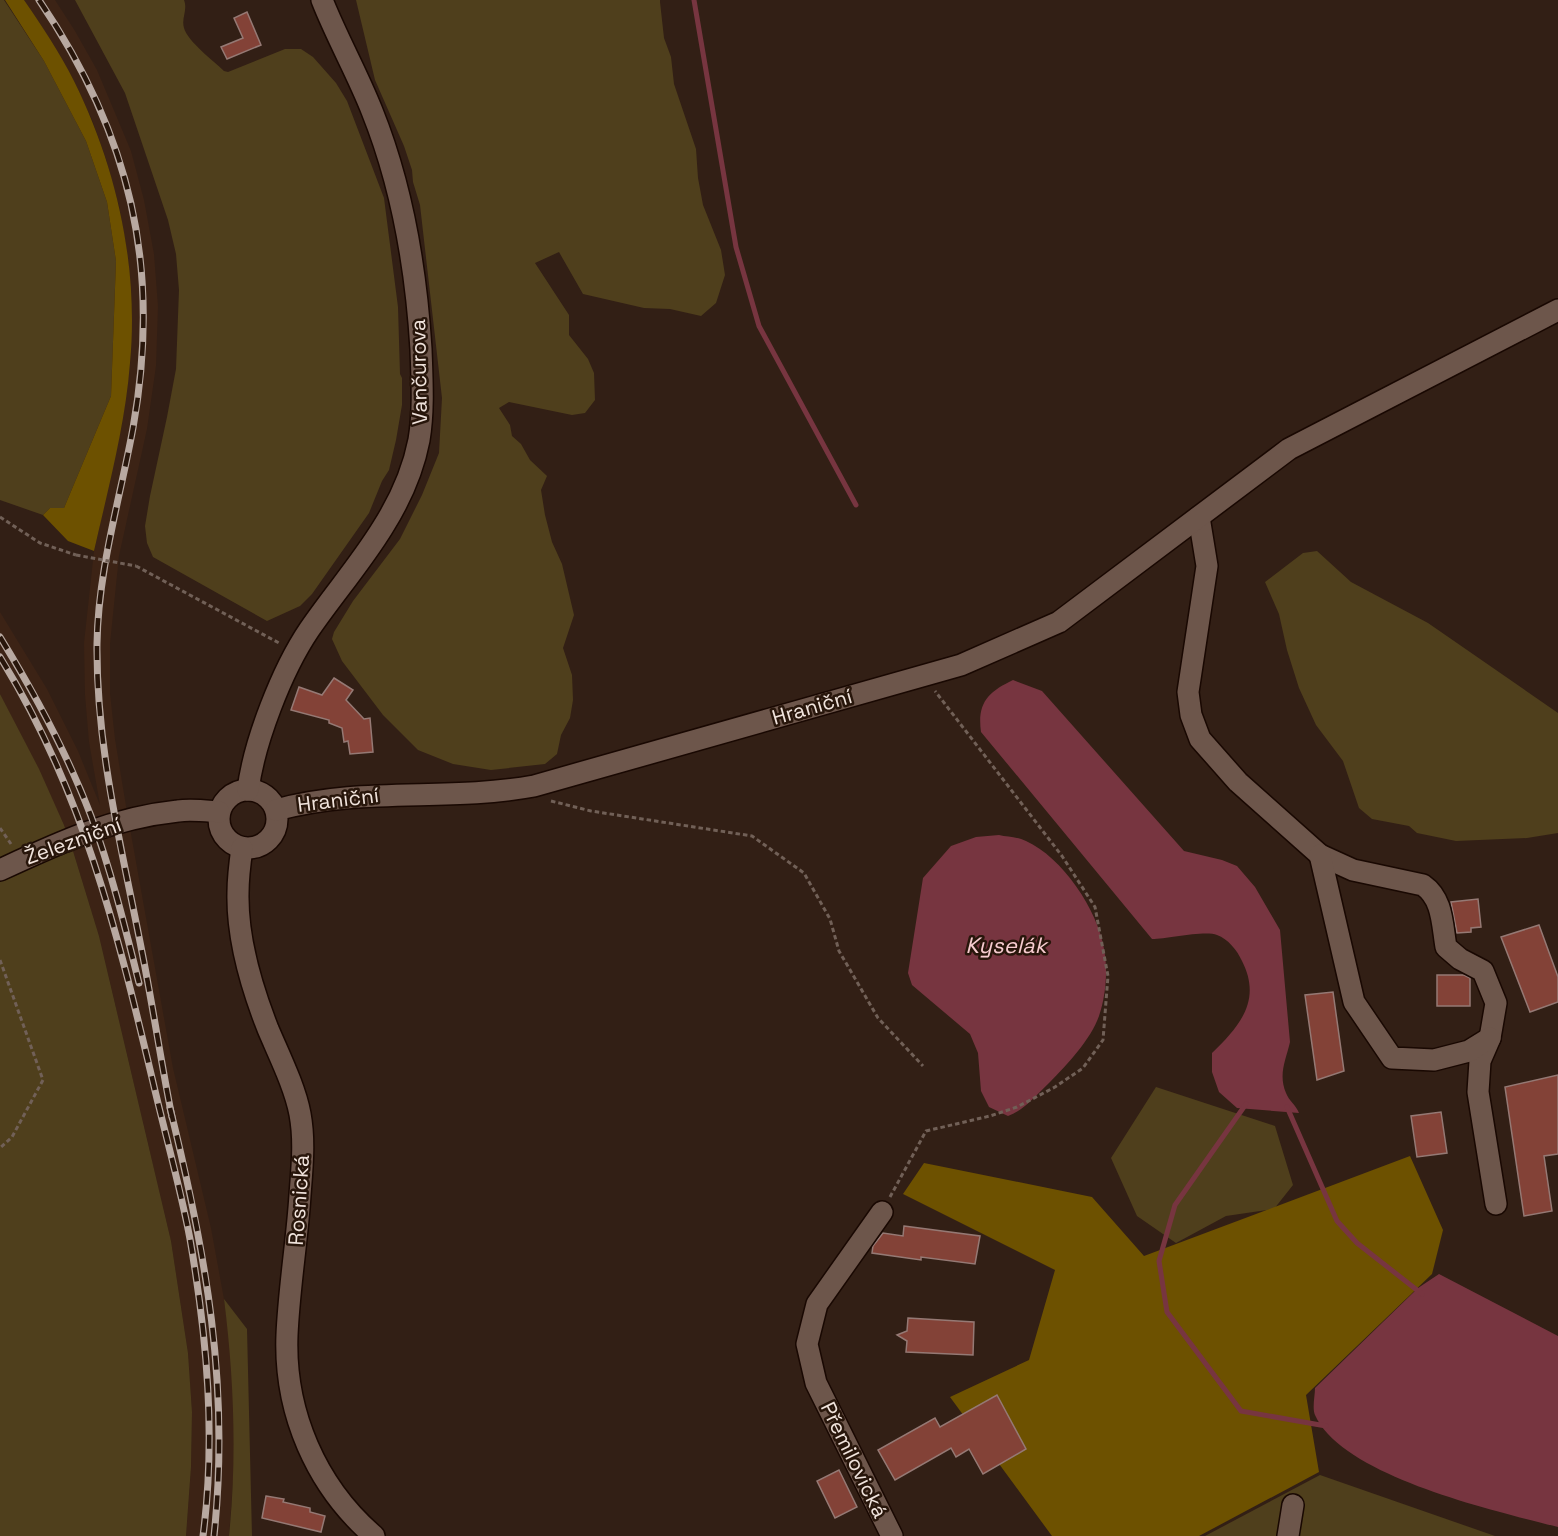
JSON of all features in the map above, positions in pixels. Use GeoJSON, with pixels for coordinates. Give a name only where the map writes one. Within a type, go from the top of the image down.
{"type":"FeatureCollection","features":[{"type":"Feature","properties":{"kind":"street","name":"Vančurova"},"geometry":{"type":"LineString","coordinates":[[248,790],[251,767],[289,664],[309,631],[383,527],[401,495],[413,464],[422,415],[419,315],[406,224],[398,188],[372,110],[322,0]]}},
{"type":"Feature","properties":{"kind":"street","name":"Hraniční"},"geometry":{"type":"LineString","coordinates":[[276,810],[323,799],[385,794],[470,794],[534,786],[961,665],[1059,622],[1289,449],[1558,310]]}},
{"type":"Feature","properties":{"kind":"street"},"geometry":{"type":"LineString","coordinates":[[1199,517],[1207,566],[1188,692],[1191,715],[1200,739],[1238,782],[1320,855],[1353,870],[1424,885],[1432,891],[1439,905],[1446,946],[1460,958],[1483,970],[1496,1004],[1490,1038],[1480,1061],[1478,1092],[1496,1204]]}},
{"type":"Feature","properties":{"kind":"street"},"geometry":{"type":"LineString","coordinates":[[248,790],[262,793],[276,810],[276,825],[270,838],[258,846],[242,848],[228,840],[223,834],[219,812],[227,798],[233,794],[248,790]]}},
{"type":"Feature","properties":{"kind":"street","name":"Železniční"},"geometry":{"type":"LineString","coordinates":[[0,870],[77,835],[110,824],[180,810],[219,812]]}},
{"type":"Feature","properties":{"kind":"street","name":"Rosnická"},"geometry":{"type":"LineString","coordinates":[[242,848],[238,893],[240,927],[248,968],[262,1012],[300,1111],[303,1135],[287,1335],[287,1365],[292,1398],[298,1422],[320,1473],[352,1515],[374,1536]]}},
{"type":"Feature","properties":{"kind":"street"},"geometry":{"type":"LineString","coordinates":[[1320,855],[1354,1002],[1392,1058],[1434,1060],[1469,1052],[1490,1038]]}},
{"type":"Feature","properties":{"kind":"street","name":"Přemilovická"},"geometry":{"type":"LineString","coordinates":[[882,1212],[817,1304],[807,1344],[816,1383],[892,1536]]}},
{"type":"Feature","properties":{"kind":"street"},"geometry":{"type":"LineString","coordinates":[[1288,1536],[1293,1505]]}},
{"type":"Feature","properties":{"kind":"path"},"geometry":{"type":"LineString","coordinates":[[0,517],[40,543],[76,555],[136,566],[296,652]]}},
{"type":"Feature","properties":{"kind":"path"},"geometry":{"type":"LineString","coordinates":[[882,1212],[927,1131],[1017,1107],[1055,1087],[1083,1068],[1104,1040],[1108,976],[1095,907],[1062,856],[923,676]]}},
{"type":"Feature","properties":{"kind":"path"},"geometry":{"type":"LineString","coordinates":[[534,786],[545,799],[591,811],[752,836],[804,873],[830,919],[839,951],[878,1018],[924,1066]]}},
{"type":"Feature","properties":{"kind":"path"},"geometry":{"type":"LineString","coordinates":[[0,960],[43,1080],[12,1137],[0,1148]]}},
{"type":"Feature","properties":{"kind":"path"},"geometry":{"type":"LineString","coordinates":[[0,965],[3,969]]}},
{"type":"Feature","properties":{"kind":"shaded area"},"geometry":{"type":"Polygon","coordinates":[[[0,0],[4,0],[44,61],[86,141],[107,202],[116,261],[111,396],[64,508],[50,508],[43,515],[0,500],[0,0]]]}},
{"type":"Feature","properties":{"kind":"shaded area"},"geometry":{"type":"Polygon","coordinates":[[[5,0],[24,0],[74,81],[102,148],[113,183],[128,255],[132,327],[128,387],[94,551],[68,541],[43,515],[50,508],[64,508],[111,396],[116,261],[107,202],[86,141],[44,61],[5,0]]]}},
{"type":"Feature","properties":{"kind":"shaded area"},"geometry":{"type":"Polygon","coordinates":[[[24,0],[55,0],[97,70],[131,151],[144,200],[154,254],[158,306],[156,366],[147,429],[119,556],[110,644],[110,693],[126,806],[173,1068],[211,1228],[224,1299],[231,1349],[234,1411],[234,1468],[229,1536],[186,1536],[192,1412],[188,1353],[171,1241],[99,936],[73,851],[64,825],[0,694],[0,612],[47,689],[78,751],[100,805],[89,742],[84,643],[94,551],[122,424],[130,364],[132,307],[128,257],[119,206],[92,120],[74,81],[24,0]]]}},
{"type":"Feature","properties":{"kind":"shaded area"},"geometry":{"type":"Polygon","coordinates":[[[75,0],[184,0],[183,24],[186,33],[202,51],[228,72],[285,49],[301,49],[313,57],[336,83],[347,101],[384,198],[398,307],[402,378],[402,405],[389,470],[369,513],[312,594],[300,606],[267,621],[153,557],[147,543],[145,526],[150,496],[176,369],[179,290],[176,254],[168,220],[125,93],[75,0]]]}},
{"type":"Feature","properties":{"kind":"shaded area"},"geometry":{"type":"Polygon","coordinates":[[[356,0],[660,0],[664,38],[671,57],[674,84],[696,149],[703,205],[721,250],[725,275],[716,303],[701,316],[670,309],[644,308],[583,294],[559,252],[535,263],[569,315],[569,335],[588,359],[594,373],[595,400],[585,413],[572,415],[509,402],[499,408],[510,425],[512,436],[521,444],[530,460],[547,476],[541,490],[545,515],[552,542],[562,564],[574,615],[563,648],[572,675],[573,700],[570,718],[561,735],[557,754],[545,764],[491,770],[453,764],[418,750],[383,715],[342,661],[332,639],[353,601],[400,539],[422,495],[439,453],[442,398],[420,205],[404,146],[375,80],[356,0]]]}},
{"type":"Feature","properties":{"kind":"shaded area"},"geometry":{"type":"Polygon","coordinates":[[[1317,551],[1351,582],[1428,623],[1558,713],[1558,833],[1527,838],[1456,841],[1417,833],[1409,826],[1372,819],[1359,808],[1343,761],[1316,725],[1299,688],[1279,614],[1265,582],[1303,553],[1317,551]]]}},
{"type":"Feature","properties":{"kind":"shaded area"},"geometry":{"type":"Polygon","coordinates":[[[0,694],[39,769],[73,851],[99,936],[171,1241],[188,1353],[192,1412],[186,1536],[0,1536],[0,694]]]}},
{"type":"Feature","properties":{"kind":"shaded area"},"geometry":{"type":"Polygon","coordinates":[[[1156,1087],[1275,1126],[1293,1185],[1274,1209],[1226,1216],[1176,1243],[1137,1216],[1111,1158],[1156,1087]]]}},
{"type":"Feature","properties":{"kind":"shaded area"},"geometry":{"type":"Polygon","coordinates":[[[1410,1156],[1443,1230],[1432,1274],[1306,1395],[1319,1472],[1199,1536],[1052,1536],[950,1397],[1029,1360],[1055,1270],[903,1194],[924,1163],[1092,1197],[1144,1256],[1410,1156]]]}},
{"type":"Feature","properties":{"kind":"shaded area"},"geometry":{"type":"Polygon","coordinates":[[[224,1299],[247,1329],[252,1536],[229,1536],[233,1477],[233,1418],[224,1299]]]}},
{"type":"Feature","properties":{"kind":"shaded area"},"geometry":{"type":"Polygon","coordinates":[[[1320,1475],[1495,1536],[1205,1536],[1320,1475]]]}},
{"type":"Feature","properties":{"kind":"water"},"geometry":{"type":"Polygon","coordinates":[[[1013,680],[1042,691],[1184,851],[1237,866],[1255,887],[1280,930],[1290,1042],[1283,1080],[1287,1096],[1299,1113],[1237,1108],[1219,1092],[1212,1072],[1212,1053],[1239,1022],[1249,1000],[1248,975],[1235,949],[1225,939],[1211,934],[1152,939],[981,732],[981,713],[986,700],[997,689],[1013,680]]]}},
{"type":"Feature","properties":{"kind":"water","name":"Kyselák"},"geometry":{"type":"Polygon","coordinates":[[[999,835],[1026,841],[1053,859],[1065,872],[1076,886],[1094,918],[1104,949],[1106,965],[1103,1000],[1099,1016],[1090,1034],[1071,1060],[1050,1082],[1025,1106],[1008,1116],[989,1107],[981,1091],[978,1053],[970,1034],[912,985],[908,973],[923,878],[951,846],[976,837],[999,835]]]}},
{"type":"Feature","properties":{"kind":"water"},"geometry":{"type":"Polygon","coordinates":[[[1439,1274],[1558,1336],[1558,1527],[1461,1501],[1388,1473],[1356,1456],[1331,1437],[1315,1415],[1315,1388],[1418,1288],[1439,1274]]]}},
{"type":"Feature","properties":{"kind":"building"},"geometry":{"type":"Polygon","coordinates":[[[247,12],[261,45],[227,59],[221,47],[243,38],[234,18],[247,12]]]}},
{"type":"Feature","properties":{"kind":"building"},"geometry":{"type":"Polygon","coordinates":[[[334,678],[353,690],[346,700],[364,719],[370,718],[373,752],[350,754],[348,741],[344,742],[342,728],[329,723],[329,720],[291,710],[299,687],[322,695],[334,678]]]}},
{"type":"Feature","properties":{"kind":"building"},"geometry":{"type":"Polygon","coordinates":[[[1478,899],[1481,927],[1471,928],[1471,932],[1457,933],[1451,902],[1478,899]]]}},
{"type":"Feature","properties":{"kind":"building"},"geometry":{"type":"Polygon","coordinates":[[[1539,925],[1558,977],[1558,1002],[1530,1012],[1501,937],[1539,925]]]}},
{"type":"Feature","properties":{"kind":"building"},"geometry":{"type":"Polygon","coordinates":[[[1437,975],[1464,975],[1470,978],[1470,1006],[1437,1006],[1437,975]]]}},
{"type":"Feature","properties":{"kind":"building"},"geometry":{"type":"Polygon","coordinates":[[[1333,992],[1344,1071],[1317,1080],[1305,995],[1333,992]]]}},
{"type":"Feature","properties":{"kind":"building"},"geometry":{"type":"Polygon","coordinates":[[[1558,1075],[1558,1154],[1544,1156],[1552,1211],[1524,1216],[1505,1087],[1558,1075]]]}},
{"type":"Feature","properties":{"kind":"building"},"geometry":{"type":"Polygon","coordinates":[[[1441,1112],[1447,1153],[1417,1157],[1411,1116],[1441,1112]]]}},
{"type":"Feature","properties":{"kind":"building"},"geometry":{"type":"Polygon","coordinates":[[[904,1226],[980,1236],[975,1264],[872,1253],[873,1246],[883,1233],[903,1236],[904,1226]]]}},
{"type":"Feature","properties":{"kind":"building"},"geometry":{"type":"Polygon","coordinates":[[[908,1318],[974,1322],[973,1355],[906,1352],[907,1341],[897,1335],[907,1331],[908,1318]]]}},
{"type":"Feature","properties":{"kind":"building"},"geometry":{"type":"Polygon","coordinates":[[[997,1395],[1026,1449],[983,1474],[969,1449],[956,1457],[951,1448],[895,1480],[878,1450],[935,1418],[940,1427],[997,1395]]]}},
{"type":"Feature","properties":{"kind":"building"},"geometry":{"type":"Polygon","coordinates":[[[839,1470],[857,1507],[835,1518],[817,1481],[839,1470]]]}},
{"type":"Feature","properties":{"kind":"building"},"geometry":{"type":"Polygon","coordinates":[[[266,1496],[284,1499],[283,1502],[310,1508],[310,1512],[325,1516],[321,1532],[262,1518],[266,1496]]]}},
{"type":"Feature","properties":{"kind":"waterway"},"geometry":{"type":"LineString","coordinates":[[694,0],[736,247],[759,326],[856,505]]}},
{"type":"Feature","properties":{"kind":"waterway"},"geometry":{"type":"LineString","coordinates":[[1246,1104],[1175,1205],[1159,1261],[1167,1312],[1241,1411],[1326,1426]]}},
{"type":"Feature","properties":{"kind":"waterway"},"geometry":{"type":"LineString","coordinates":[[1287,1107],[1337,1221],[1357,1243],[1422,1294]]}},
{"type":"Feature","properties":{"kind":"railway"},"geometry":{"type":"LineString","coordinates":[[39,0],[70,50],[96,101],[116,152],[131,204],[140,257],[143,312],[141,369],[133,428],[101,589],[97,644],[98,683],[112,799],[172,1117]]}},
{"type":"Feature","properties":{"kind":"railway"},"geometry":{"type":"LineString","coordinates":[[0,637],[50,724],[82,793],[111,878],[139,983]]}},
{"type":"Feature","properties":{"kind":"railway"},"geometry":{"type":"LineString","coordinates":[[0,657],[54,759],[94,863],[126,971],[182,1199],[196,1276],[208,1387],[209,1462],[203,1536]]}},
{"type":"Feature","properties":{"kind":"railway"},"geometry":{"type":"LineString","coordinates":[[170,1108],[194,1215],[212,1320],[219,1426],[214,1536]]}}]}
